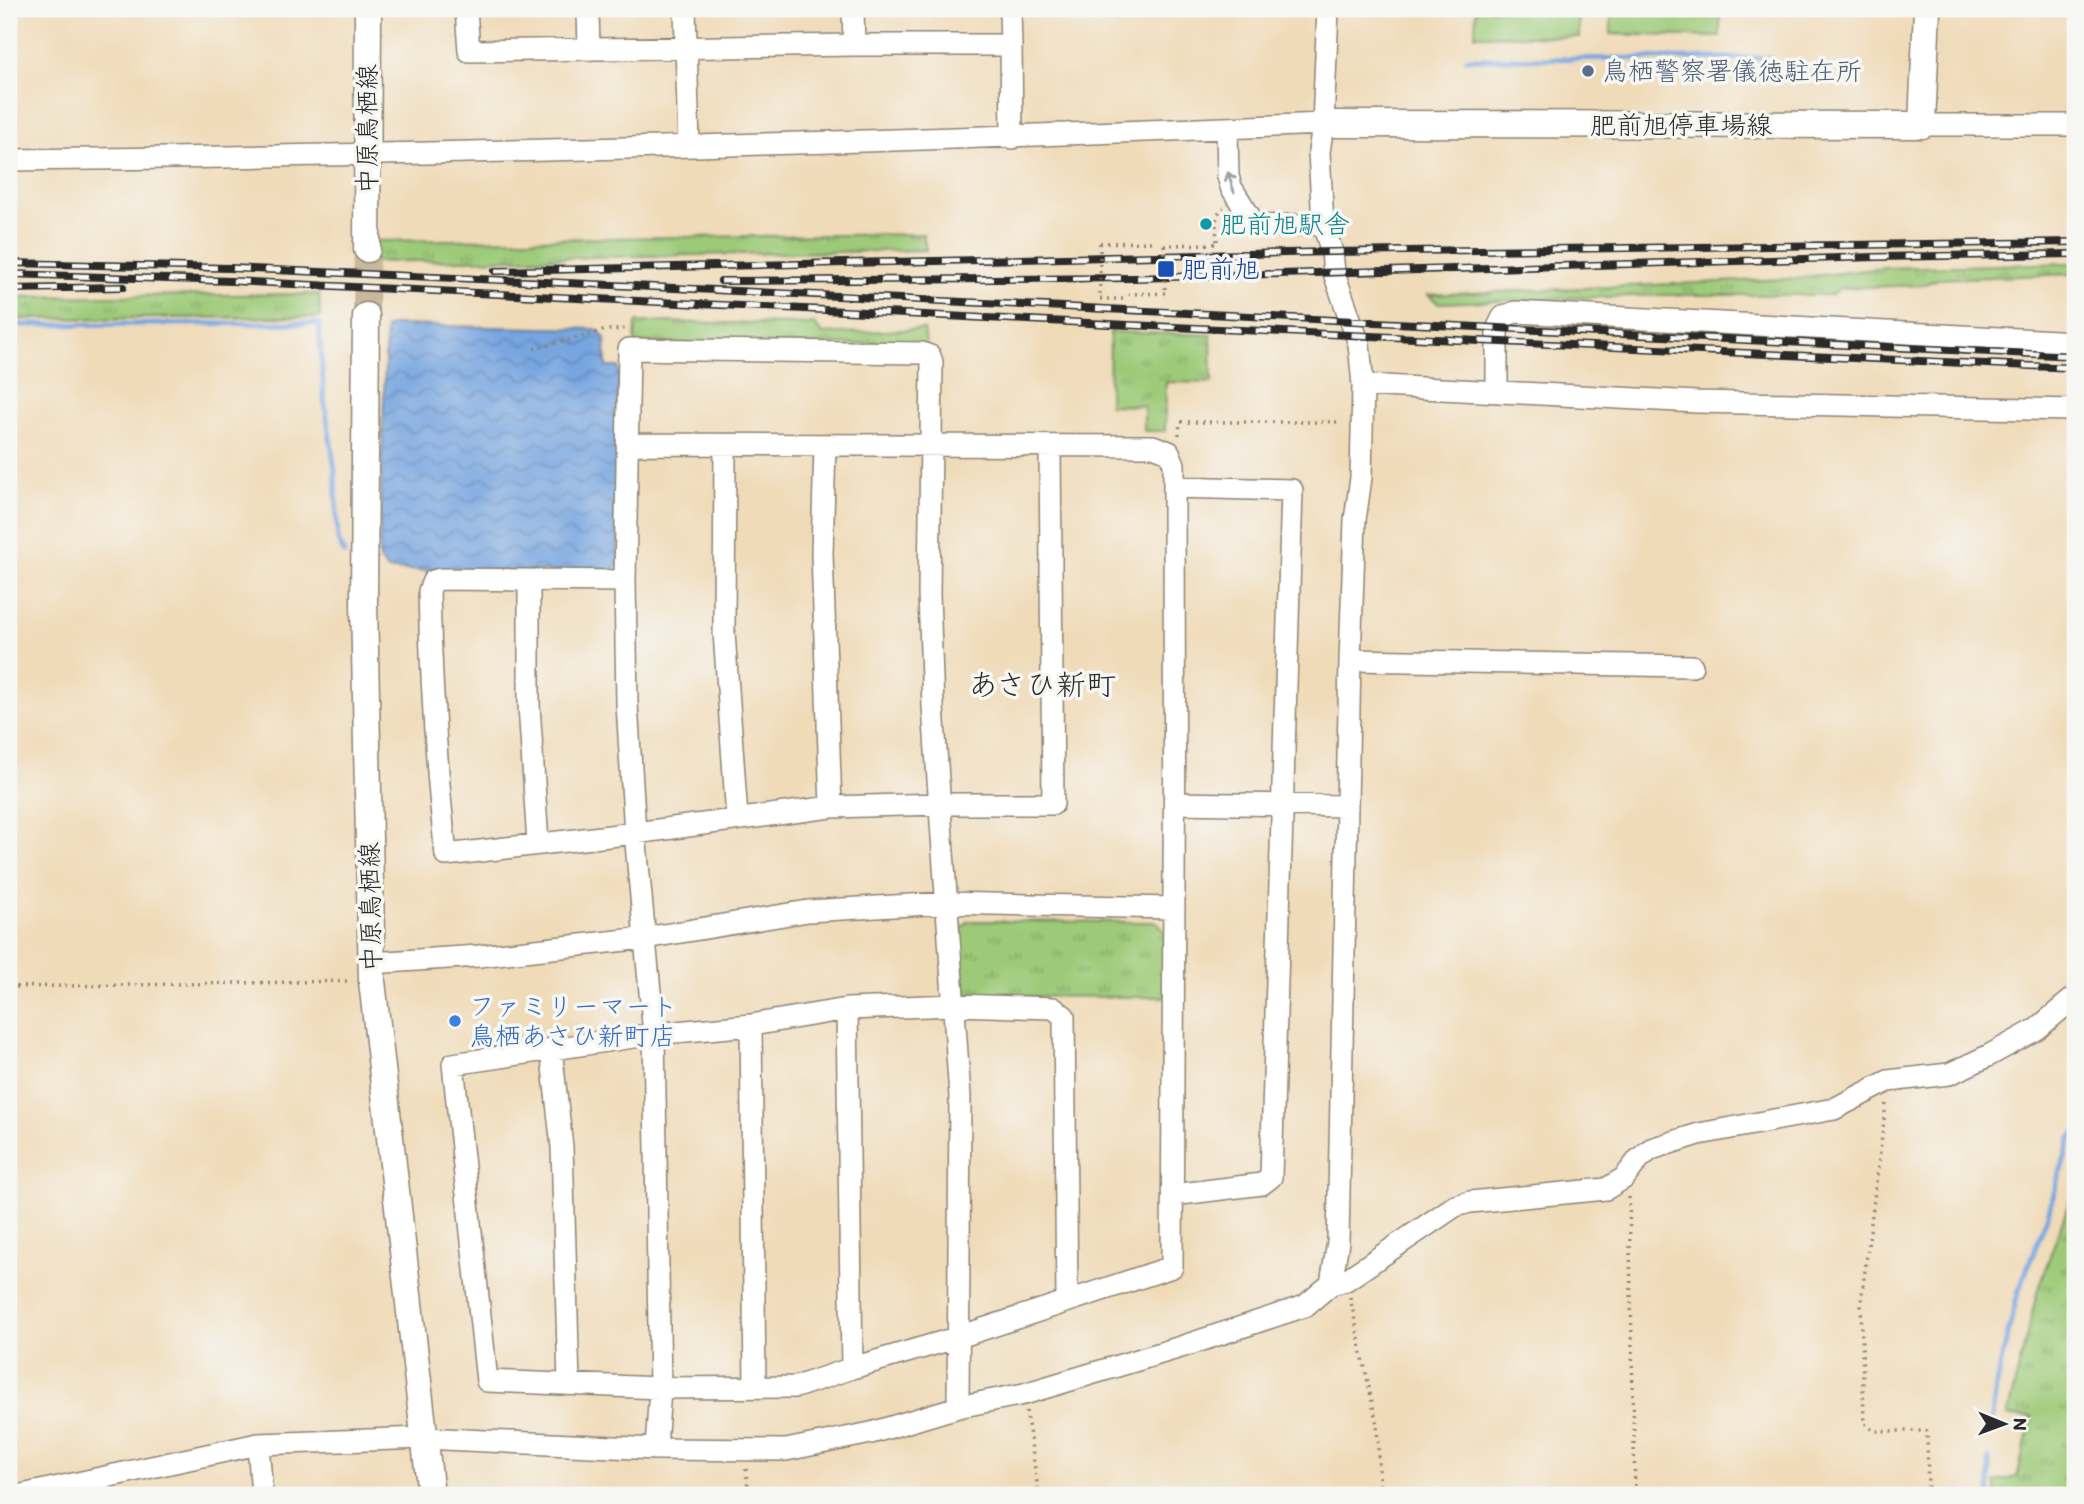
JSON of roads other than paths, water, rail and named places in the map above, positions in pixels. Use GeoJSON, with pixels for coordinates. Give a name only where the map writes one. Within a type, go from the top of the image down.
{"type":"FeatureCollection","features":[{"type":"Feature","properties":{"kind":"main road","name":"中原鳥栖線"},"geometry":{"type":"LineString","coordinates":[[367,249],[368,9]]}},
{"type":"Feature","properties":{"kind":"main road"},"geometry":{"type":"LineString","coordinates":[[1922,125],[1927,9]]}},
{"type":"Feature","properties":{"kind":"main road","name":"肥前旭停車場線"},"geometry":{"type":"LineString","coordinates":[[1323,124],[1922,125]]}},
{"type":"Feature","properties":{"kind":"main road","name":"中原鳥栖線"},"geometry":{"type":"LineString","coordinates":[[366,316],[365,603],[371,972],[431,1495]]}},
{"type":"Feature","properties":{"kind":"street"},"geometry":{"type":"LineString","coordinates":[[466,9],[469,51],[853,45],[1011,46]]}},
{"type":"Feature","properties":{"kind":"street"},"geometry":{"type":"LineString","coordinates":[[588,9],[589,50]]}},
{"type":"Feature","properties":{"kind":"street"},"geometry":{"type":"LineString","coordinates":[[685,9],[689,146]]}},
{"type":"Feature","properties":{"kind":"street"},"geometry":{"type":"LineString","coordinates":[[853,9],[853,45]]}},
{"type":"Feature","properties":{"kind":"street"},"geometry":{"type":"LineString","coordinates":[[1010,9],[1012,138]]}},
{"type":"Feature","properties":{"kind":"street"},"geometry":{"type":"LineString","coordinates":[[1328,9],[1323,124],[1319,152],[1323,224],[1332,253],[1334,273],[1359,344],[1363,385],[1350,660],[1339,1282]]}},
{"type":"Feature","properties":{"kind":"street"},"geometry":{"type":"LineString","coordinates":[[9,160],[367,156],[1012,138],[1323,124]]}},
{"type":"Feature","properties":{"kind":"street"},"geometry":{"type":"LineString","coordinates":[[1922,125],[2075,125]]}},
{"type":"Feature","properties":{"kind":"street"},"geometry":{"type":"LineString","coordinates":[[1227,128],[1228,176],[1231,187],[1253,222],[1261,226],[1323,224]]}},
{"type":"Feature","properties":{"kind":"street"},"geometry":{"type":"LineString","coordinates":[[1497,391],[1497,329],[1503,317],[1515,312],[2075,342]]}},
{"type":"Feature","properties":{"kind":"street"},"geometry":{"type":"LineString","coordinates":[[656,1449],[660,1388],[654,1034],[635,833],[627,704],[625,581],[629,349],[922,353],[930,356],[932,362],[929,594],[945,903],[955,1005],[960,1097],[958,1407]]}},
{"type":"Feature","properties":{"kind":"street"},"geometry":{"type":"LineString","coordinates":[[1363,385],[1697,402],[2075,410]]}},
{"type":"Feature","properties":{"kind":"street"},"geometry":{"type":"LineString","coordinates":[[627,444],[1153,446],[1169,452],[1174,464],[1172,1267],[958,1337],[852,1367],[796,1387],[660,1388],[488,1381],[453,1064],[654,1034],[751,1025],[847,1009],[955,1005],[1053,1008],[1064,1016],[1067,1301]]}},
{"type":"Feature","properties":{"kind":"street"},"geometry":{"type":"LineString","coordinates":[[725,444],[724,632],[737,818]]}},
{"type":"Feature","properties":{"kind":"street"},"geometry":{"type":"LineString","coordinates":[[825,445],[822,554],[831,807]]}},
{"type":"Feature","properties":{"kind":"street"},"geometry":{"type":"LineString","coordinates":[[625,581],[440,579],[433,582],[429,591],[431,676],[446,855],[831,807],[1053,804],[1050,447]]}},
{"type":"Feature","properties":{"kind":"street"},"geometry":{"type":"LineString","coordinates":[[1173,1195],[1262,1184],[1271,1177],[1293,490],[1174,487]]}},
{"type":"Feature","properties":{"kind":"street"},"geometry":{"type":"LineString","coordinates":[[529,581],[529,705],[538,844]]}},
{"type":"Feature","properties":{"kind":"street"},"geometry":{"type":"LineString","coordinates":[[1350,660],[1692,666]]}},
{"type":"Feature","properties":{"kind":"street"},"geometry":{"type":"LineString","coordinates":[[1175,803],[1348,806]]}},
{"type":"Feature","properties":{"kind":"street"},"geometry":{"type":"LineString","coordinates":[[371,972],[645,937],[808,911],[945,903],[1173,908]]}},
{"type":"Feature","properties":{"kind":"street"},"geometry":{"type":"LineString","coordinates":[[22,1495],[258,1444],[423,1438],[656,1449],[786,1450],[871,1433],[958,1407],[1024,1394],[1305,1306],[1455,1206],[1470,1202],[1606,1189],[1624,1178],[1639,1158],[1651,1149],[1699,1134],[1835,1110],[1888,1081],[1949,1074],[1988,1056],[2037,1028],[2075,997]]}},
{"type":"Feature","properties":{"kind":"street"},"geometry":{"type":"LineString","coordinates":[[847,1009],[852,1367]]}},
{"type":"Feature","properties":{"kind":"street"},"geometry":{"type":"LineString","coordinates":[[751,1025],[755,1387]]}},
{"type":"Feature","properties":{"kind":"street"},"geometry":{"type":"LineString","coordinates":[[551,1049],[562,1147],[569,1384]]}},
{"type":"Feature","properties":{"kind":"street"},"geometry":{"type":"LineString","coordinates":[[258,1444],[262,1495]]}},
{"type":"Feature","properties":{"kind":"water"},"geometry":{"type":"Polygon","coordinates":[[[393,325],[596,329],[605,338],[606,367],[619,367],[618,565],[611,572],[387,570],[379,558],[386,328],[393,325]]]}},
{"type":"Feature","properties":{"kind":"waterway"},"geometry":{"type":"LineString","coordinates":[[1466,59],[1769,58]]}},
{"type":"Feature","properties":{"kind":"waterway"},"geometry":{"type":"LineString","coordinates":[[9,325],[319,323],[324,398],[335,470],[338,540],[344,553]]}},
{"type":"Feature","properties":{"kind":"waterway"},"geometry":{"type":"LineString","coordinates":[[1990,1433],[1997,1379],[2018,1293],[2047,1217],[2070,1140],[2075,1133]]}},
{"type":"Feature","properties":{"kind":"waterway"},"geometry":{"type":"LineString","coordinates":[[1989,1458],[1990,1495]]}},
{"type":"Feature","properties":{"kind":"tunnel"},"geometry":{"type":"LineString","coordinates":[[366,316],[367,249]]}},
{"type":"Feature","properties":{"kind":"railway"},"geometry":{"type":"LineString","coordinates":[[495,271],[1332,252],[2075,242]]}},
{"type":"Feature","properties":{"kind":"railway"},"geometry":{"type":"LineString","coordinates":[[721,281],[1134,278],[2075,254]]}},
{"type":"Feature","properties":{"kind":"railway"},"geometry":{"type":"LineString","coordinates":[[9,263],[229,268],[612,285],[2075,356]]}},
{"type":"Feature","properties":{"kind":"railway"},"geometry":{"type":"LineString","coordinates":[[9,274],[232,281],[2075,368]]}},
{"type":"Feature","properties":{"kind":"railway"},"geometry":{"type":"LineString","coordinates":[[9,289],[123,287]]}},
{"type":"Feature","properties":{"kind":"place","name":"鳥栖警察署儀徳駐在所"},"geometry":{"type":"Point","coordinates":[1588,71]}},
{"type":"Feature","properties":{"kind":"place","name":"肥前旭駅舎"},"geometry":{"type":"Point","coordinates":[1206,224]}},
{"type":"Feature","properties":{"kind":"place","name":"肥前旭"},"geometry":{"type":"Point","coordinates":[1166,269]}},
{"type":"Feature","properties":{"kind":"place","name":"ファミリーマート 鳥栖あさひ新町店"},"geometry":{"type":"Point","coordinates":[455,1021]}},
{"type":"Feature","properties":{"kind":"district","name":"あさひ新町"},"geometry":{"type":"Point","coordinates":[1042,685]}}]}
